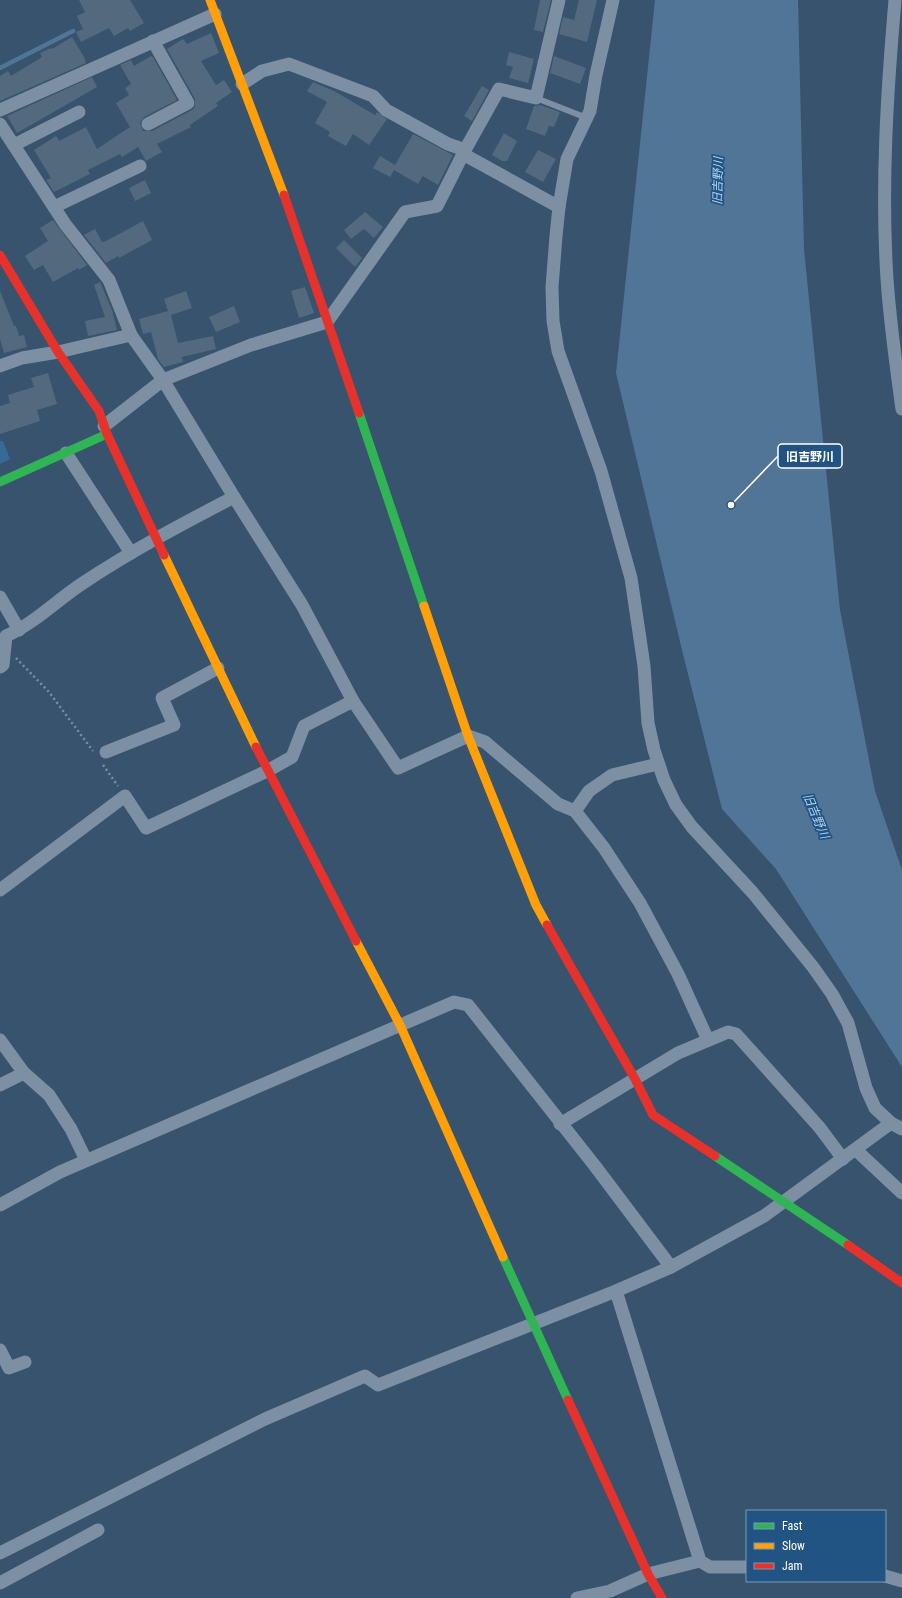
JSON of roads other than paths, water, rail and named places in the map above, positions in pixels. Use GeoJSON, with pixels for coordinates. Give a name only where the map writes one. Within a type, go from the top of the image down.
{"type":"FeatureCollection","features":[{"type":"Feature","properties":{"kind":"street"},"geometry":{"type":"LineString","coordinates":[[210,0],[289,208],[468,736],[536,905],[635,1079],[653,1115],[785,1201],[902,1282]]}},
{"type":"Feature","properties":{"kind":"street"},"geometry":{"type":"LineString","coordinates":[[0,482],[66,453],[105,430],[163,380],[251,345],[327,322],[405,212],[437,206],[498,89],[536,98],[559,0]]}},
{"type":"Feature","properties":{"kind":"street"},"geometry":{"type":"LineString","coordinates":[[0,1553],[265,1419],[365,1376],[378,1386],[616,1291],[671,1267],[764,1216],[856,1150],[896,1126],[875,1108],[866,1088],[848,1024],[832,994],[813,967],[753,893],[692,827],[676,806],[658,764],[648,723],[644,666],[631,578],[601,471],[558,351],[553,321],[552,287],[559,207],[567,159],[590,111],[596,75],[613,0]]}},
{"type":"Feature","properties":{"kind":"street"},"geometry":{"type":"LineString","coordinates":[[895,0],[887,92],[884,220],[891,335],[902,409]]}},
{"type":"Feature","properties":{"kind":"street"},"geometry":{"type":"LineString","coordinates":[[0,110],[215,14]]}},
{"type":"Feature","properties":{"kind":"street"},"geometry":{"type":"LineString","coordinates":[[148,124],[188,103],[153,41]]}},
{"type":"Feature","properties":{"kind":"street"},"geometry":{"type":"LineString","coordinates":[[242,84],[262,71],[289,64],[373,96],[386,110],[464,152],[559,207]]}},
{"type":"Feature","properties":{"kind":"street"},"geometry":{"type":"LineString","coordinates":[[14,145],[79,112]]}},
{"type":"Feature","properties":{"kind":"street"},"geometry":{"type":"LineString","coordinates":[[0,124],[65,224],[109,280],[131,335],[163,380],[302,605],[353,701],[398,768],[468,736],[485,742],[558,804],[575,811],[604,848],[640,903],[678,974],[708,1040]]}},
{"type":"Feature","properties":{"kind":"street"},"geometry":{"type":"LineString","coordinates":[[54,207],[140,166]]}},
{"type":"Feature","properties":{"kind":"street"},"geometry":{"type":"LineString","coordinates":[[0,255],[58,352],[99,411],[105,430],[268,771],[400,1025],[533,1323],[648,1574],[662,1598]]}},
{"type":"Feature","properties":{"kind":"street"},"geometry":{"type":"LineString","coordinates":[[0,366],[22,358],[58,352],[131,335]]}},
{"type":"Feature","properties":{"kind":"street"},"geometry":{"type":"LineString","coordinates":[[66,453],[131,553]]}},
{"type":"Feature","properties":{"kind":"street"},"geometry":{"type":"LineString","coordinates":[[0,667],[3,665],[6,636],[19,630],[83,583],[131,553],[156,538],[234,497]]}},
{"type":"Feature","properties":{"kind":"street"},"geometry":{"type":"LineString","coordinates":[[1,603],[19,630]]}},
{"type":"Feature","properties":{"kind":"street"},"geometry":{"type":"LineString","coordinates":[[101,756],[174,725],[162,698],[218,668]]}},
{"type":"Feature","properties":{"kind":"street"},"geometry":{"type":"LineString","coordinates":[[0,890],[125,796],[146,828],[268,771],[292,757],[304,726],[353,701]]}},
{"type":"Feature","properties":{"kind":"street"},"geometry":{"type":"LineString","coordinates":[[575,811],[589,792],[612,775],[658,764]]}},
{"type":"Feature","properties":{"kind":"street"},"geometry":{"type":"LineString","coordinates":[[0,1205],[60,1172],[86,1160],[454,1002],[468,1005],[560,1124],[596,1166],[671,1267]]}},
{"type":"Feature","properties":{"kind":"street"},"geometry":{"type":"LineString","coordinates":[[560,1124],[678,1053],[728,1032],[736,1034],[820,1128],[843,1159]]}},
{"type":"Feature","properties":{"kind":"street"},"geometry":{"type":"LineString","coordinates":[[0,1040],[24,1073],[49,1095],[71,1129],[86,1160]]}},
{"type":"Feature","properties":{"kind":"street"},"geometry":{"type":"LineString","coordinates":[[0,1085],[24,1073]]}},
{"type":"Feature","properties":{"kind":"street"},"geometry":{"type":"LineString","coordinates":[[856,1150],[902,1193]]}},
{"type":"Feature","properties":{"kind":"street"},"geometry":{"type":"LineString","coordinates":[[616,1291],[700,1561],[710,1567],[746,1567]]}},
{"type":"Feature","properties":{"kind":"street"},"geometry":{"type":"LineString","coordinates":[[0,1350],[9,1368],[25,1362]]}},
{"type":"Feature","properties":{"kind":"street"},"geometry":{"type":"LineString","coordinates":[[0,1583],[98,1530]]}},
{"type":"Feature","properties":{"kind":"street"},"geometry":{"type":"LineString","coordinates":[[577,1598],[611,1594],[648,1574],[700,1561]]}},
{"type":"Feature","properties":{"kind":"street"},"geometry":{"type":"LineString","coordinates":[[886,1576],[902,1581]]}},
{"type":"Feature","properties":{"kind":"lane"},"geometry":{"type":"LineString","coordinates":[[536,98],[587,118]]}},
{"type":"Feature","properties":{"kind":"water"},"geometry":{"type":"Polygon","coordinates":[[[655,0],[798,0],[804,249],[840,610],[875,791],[902,870],[902,1067],[776,869],[722,809],[682,650],[616,373],[655,0]]]}},
{"type":"Feature","properties":{"kind":"waterway"},"geometry":{"type":"LineString","coordinates":[[0,68],[73,31]]}},
{"type":"Feature","properties":{"kind":"place","name":"旧吉野川"},"geometry":{"type":"Point","coordinates":[731,505]}}]}
